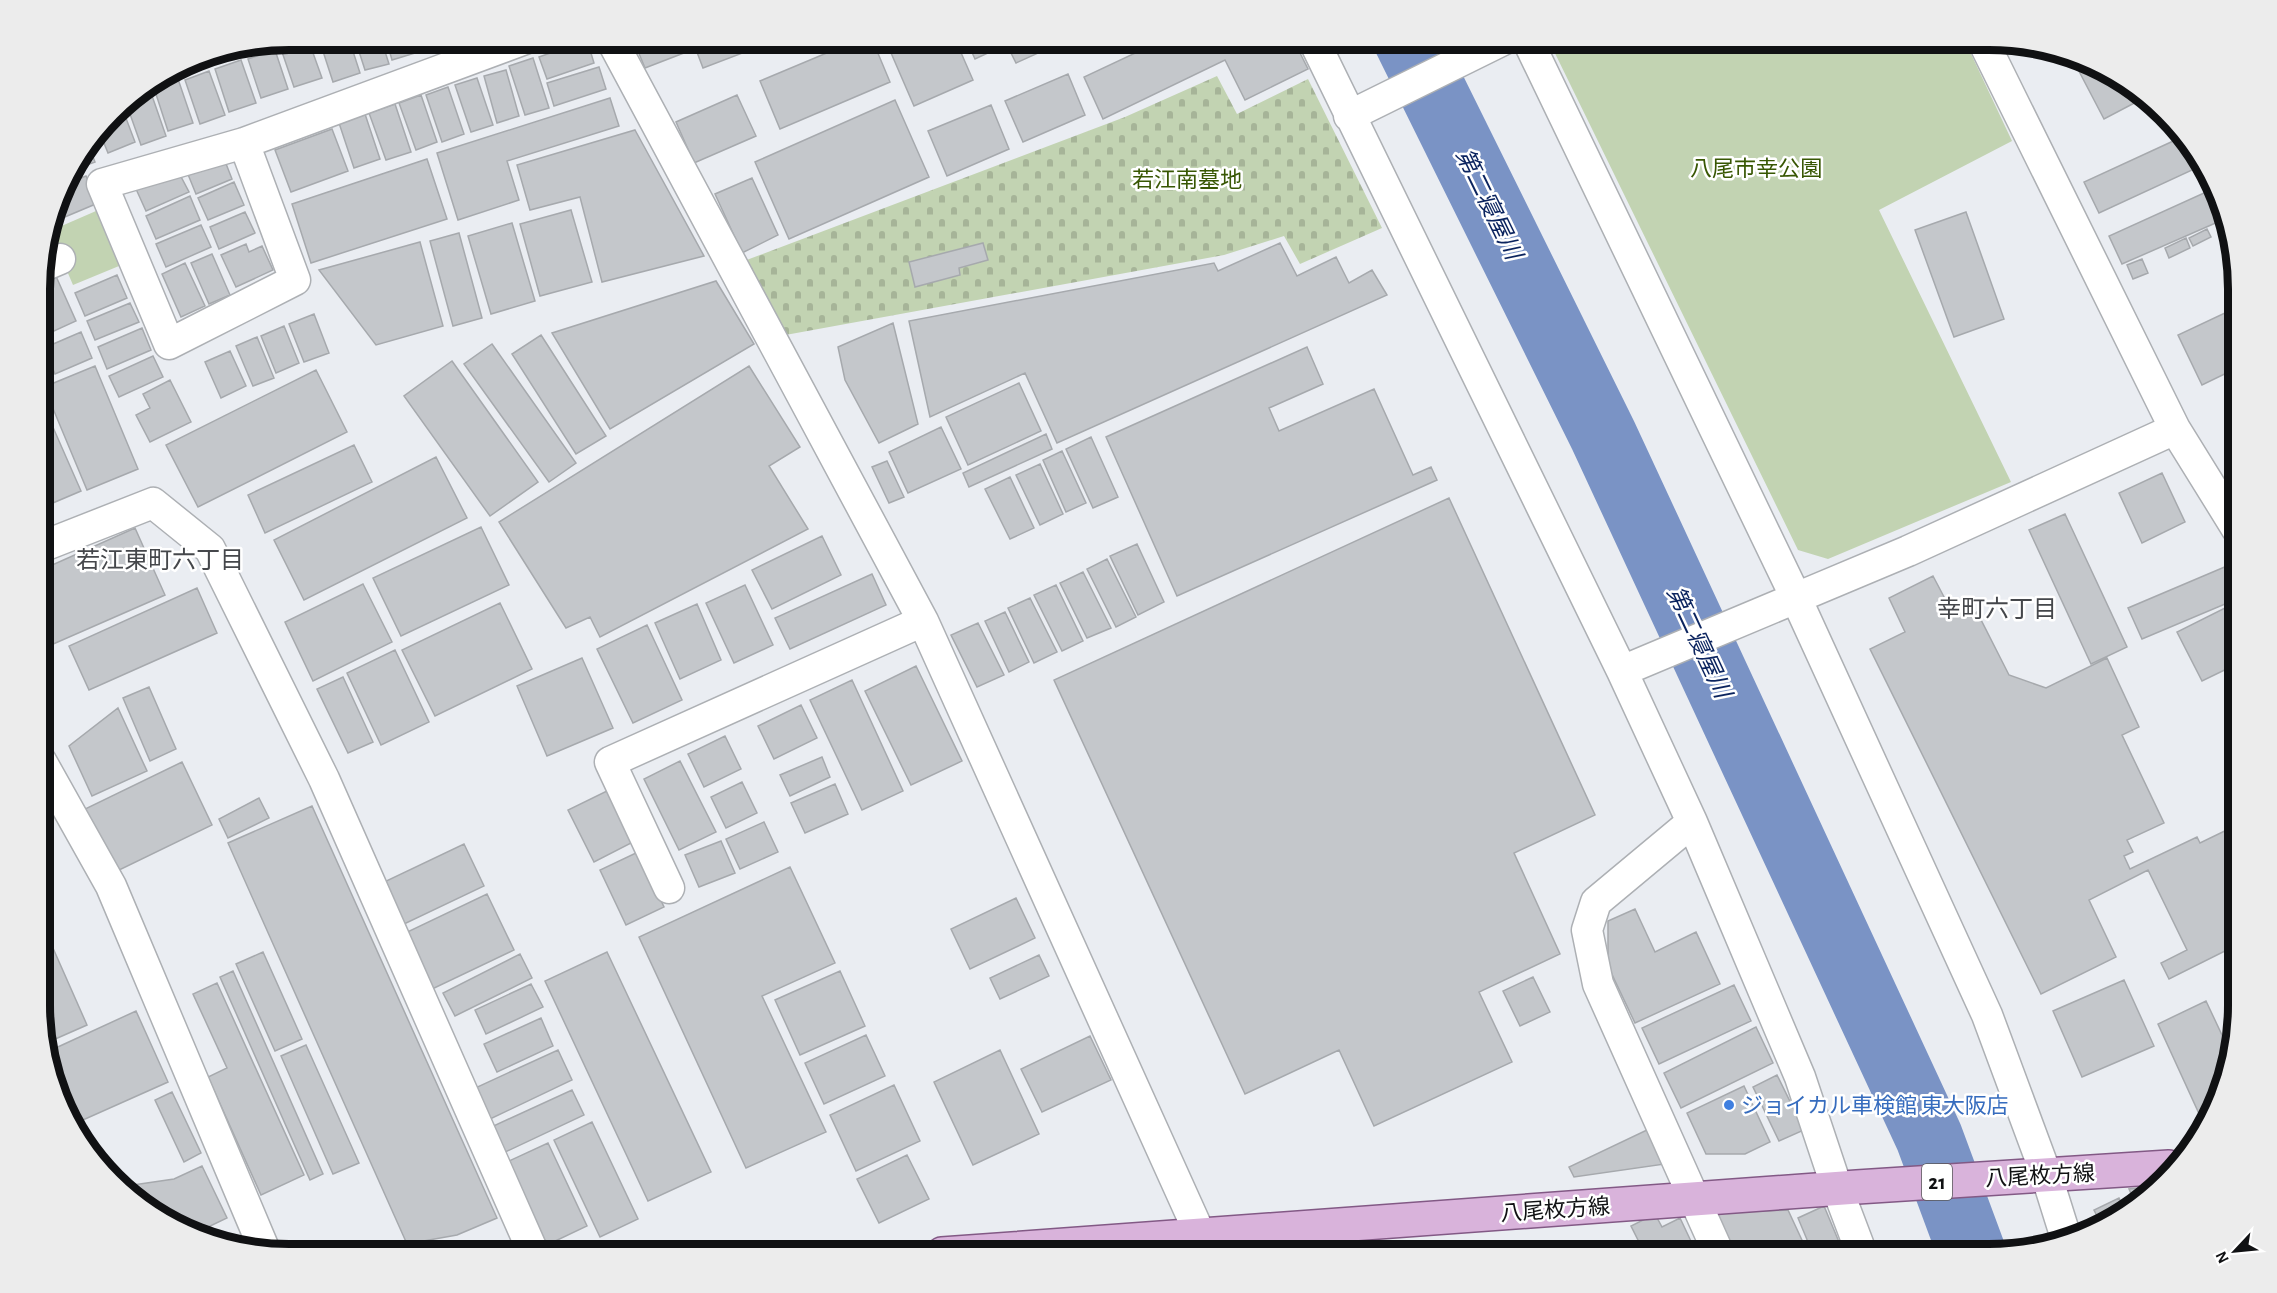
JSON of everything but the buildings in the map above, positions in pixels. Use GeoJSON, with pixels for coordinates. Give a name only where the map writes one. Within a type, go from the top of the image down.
{"type":"FeatureCollection","features":[{"type":"Feature","properties":{"kind":"main road","name":"八尾枚方線"},"geometry":{"type":"LineString","coordinates":[[1204,1244],[1694,1198],[2164,1167]]}},
{"type":"Feature","properties":{"kind":"street"},"geometry":{"type":"LineString","coordinates":[[244,143],[295,280],[169,344],[102,184],[244,143],[495,50]]}},
{"type":"Feature","properties":{"kind":"street"},"geometry":{"type":"LineString","coordinates":[[618,50],[923,621],[1204,1244]]}},
{"type":"Feature","properties":{"kind":"street"},"geometry":{"type":"LineString","coordinates":[[1318,50],[1622,671],[1692,822],[1847,1188],[1860,1244]]}},
{"type":"Feature","properties":{"kind":"street"},"geometry":{"type":"LineString","coordinates":[[1349,116],[1483,50]]}},
{"type":"Feature","properties":{"kind":"street"},"geometry":{"type":"LineString","coordinates":[[1532,50],[1796,598],[1987,1015],[2031,1175],[2062,1232]]}},
{"type":"Feature","properties":{"kind":"street"},"geometry":{"type":"LineString","coordinates":[[1987,50],[2175,429],[2228,514]]}},
{"type":"Feature","properties":{"kind":"street"},"geometry":{"type":"LineString","coordinates":[[1622,671],[1908,551],[2175,429]]}},
{"type":"Feature","properties":{"kind":"street"},"geometry":{"type":"LineString","coordinates":[[50,543],[153,503],[210,549],[324,779],[530,1244]]}},
{"type":"Feature","properties":{"kind":"street"},"geometry":{"type":"LineString","coordinates":[[669,888],[610,762],[923,621]]}},
{"type":"Feature","properties":{"kind":"street"},"geometry":{"type":"LineString","coordinates":[[50,776],[111,886],[261,1241]]}},
{"type":"Feature","properties":{"kind":"street"},"geometry":{"type":"LineString","coordinates":[[1692,822],[1596,902],[1587,930],[1598,984],[1715,1244]]}},
{"type":"Feature","properties":{"kind":"green space","name":"八尾市幸公園"},"geometry":{"type":"Polygon","coordinates":[[[1553,50],[1969,50],[2012,141],[1879,210],[2011,482],[1828,559],[1798,550],[1553,50]]]}},
{"type":"Feature","properties":{"kind":"green space","name":"若江南墓地"},"geometry":{"type":"Polygon","coordinates":[[[1217,76],[1237,114],[1308,79],[1382,228],[1300,264],[1284,236],[1224,255],[780,336],[744,261],[1125,117],[1217,76]]]}},
{"type":"Feature","properties":{"kind":"green space"},"geometry":{"type":"Polygon","coordinates":[[[96,211],[119,266],[73,285],[54,241],[58,228],[96,211]]]}},
{"type":"Feature","properties":{"kind":"waterway","name":"第二寝屋川"},"geometry":{"type":"LineString","coordinates":[[1412,50],[1603,435],[1929,1137],[1969,1244]]}},
{"type":"Feature","properties":{"kind":"place","name":"ジョイカル車検館 東大阪店"},"geometry":{"type":"Point","coordinates":[1729,1105]}},
{"type":"Feature","properties":{"kind":"district","name":"若江東町六丁目"},"geometry":{"type":"Point","coordinates":[160,560]}},
{"type":"Feature","properties":{"kind":"district","name":"幸町六丁目"},"geometry":{"type":"Point","coordinates":[1997,609]}}]}
